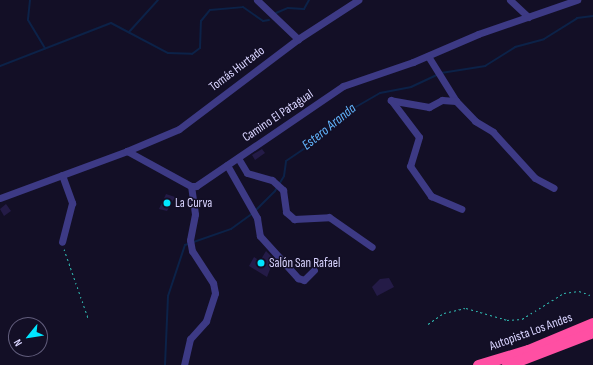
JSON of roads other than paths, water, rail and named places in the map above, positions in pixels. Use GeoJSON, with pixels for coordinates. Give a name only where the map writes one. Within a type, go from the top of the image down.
{"type":"FeatureCollection","features":[{"type":"Feature","properties":{"kind":"highway","name":"Autopista Los Andes"},"geometry":{"type":"LineString","coordinates":[[478,365],[528,350],[593,323]]}},
{"type":"Feature","properties":{"kind":"highway","name":"Autopista Los Andes"},"geometry":{"type":"LineString","coordinates":[[508,365],[593,332]]}},
{"type":"Feature","properties":{"kind":"street"},"geometry":{"type":"LineString","coordinates":[[257,0],[298,39]]}},
{"type":"Feature","properties":{"kind":"street","name":"Tomás Hurtado"},"geometry":{"type":"LineString","coordinates":[[127,151],[179,129],[298,39],[358,0]]}},
{"type":"Feature","properties":{"kind":"street"},"geometry":{"type":"LineString","coordinates":[[510,0],[528,17]]}},
{"type":"Feature","properties":{"kind":"street","name":"Camino El Patagual"},"geometry":{"type":"LineString","coordinates":[[191,186],[238,158],[344,86],[428,56],[478,34],[577,0]]}},
{"type":"Feature","properties":{"kind":"street"},"geometry":{"type":"LineString","coordinates":[[428,56],[456,101],[475,121],[493,132],[535,178],[554,188]]}},
{"type":"Feature","properties":{"kind":"street"},"geometry":{"type":"LineString","coordinates":[[456,101],[442,100],[429,107],[391,100],[419,137],[410,166],[431,196],[461,209]]}},
{"type":"Feature","properties":{"kind":"street"},"geometry":{"type":"LineString","coordinates":[[0,198],[127,151],[191,186],[195,214],[190,240],[192,251],[213,283],[214,293],[206,321],[190,339],[184,365]]}},
{"type":"Feature","properties":{"kind":"street"},"geometry":{"type":"LineString","coordinates":[[238,158],[247,173],[272,180],[283,190],[286,212],[294,218],[329,217],[372,247]]}},
{"type":"Feature","properties":{"kind":"street"},"geometry":{"type":"LineString","coordinates":[[227,165],[257,218],[260,236],[298,278],[304,280],[314,270]]}},
{"type":"Feature","properties":{"kind":"street"},"geometry":{"type":"LineString","coordinates":[[62,175],[72,203],[62,242]]}},
{"type":"Feature","properties":{"kind":"waterway"},"geometry":{"type":"LineString","coordinates":[[30,0],[28,20],[45,48]]}},
{"type":"Feature","properties":{"kind":"waterway"},"geometry":{"type":"LineString","coordinates":[[129,32],[158,0]]}},
{"type":"Feature","properties":{"kind":"waterway"},"geometry":{"type":"LineString","coordinates":[[276,13],[288,8],[304,9],[309,0]]}},
{"type":"Feature","properties":{"kind":"waterway"},"geometry":{"type":"LineString","coordinates":[[0,66],[111,23],[168,53],[192,54],[200,48],[201,21],[210,10],[243,7],[263,21],[269,20]]}},
{"type":"Feature","properties":{"kind":"waterway","name":"Estero Aranda"},"geometry":{"type":"LineString","coordinates":[[441,73],[485,66],[515,47],[544,39],[577,18],[593,16]]}},
{"type":"Feature","properties":{"kind":"waterway","name":"Estero Aranda"},"geometry":{"type":"LineString","coordinates":[[255,211],[275,191],[284,176],[286,161],[320,138],[335,119],[380,93],[411,87],[437,75]]}},
{"type":"Feature","properties":{"kind":"waterway","name":"Estero Aranda"},"geometry":{"type":"LineString","coordinates":[[165,365],[168,296],[185,245],[231,229],[252,214]]}},
{"type":"Feature","properties":{"kind":"place","name":"La Curva"},"geometry":{"type":"Point","coordinates":[167,203]}},
{"type":"Feature","properties":{"kind":"place","name":"Salón San Rafael"},"geometry":{"type":"Point","coordinates":[261,263]}}]}
